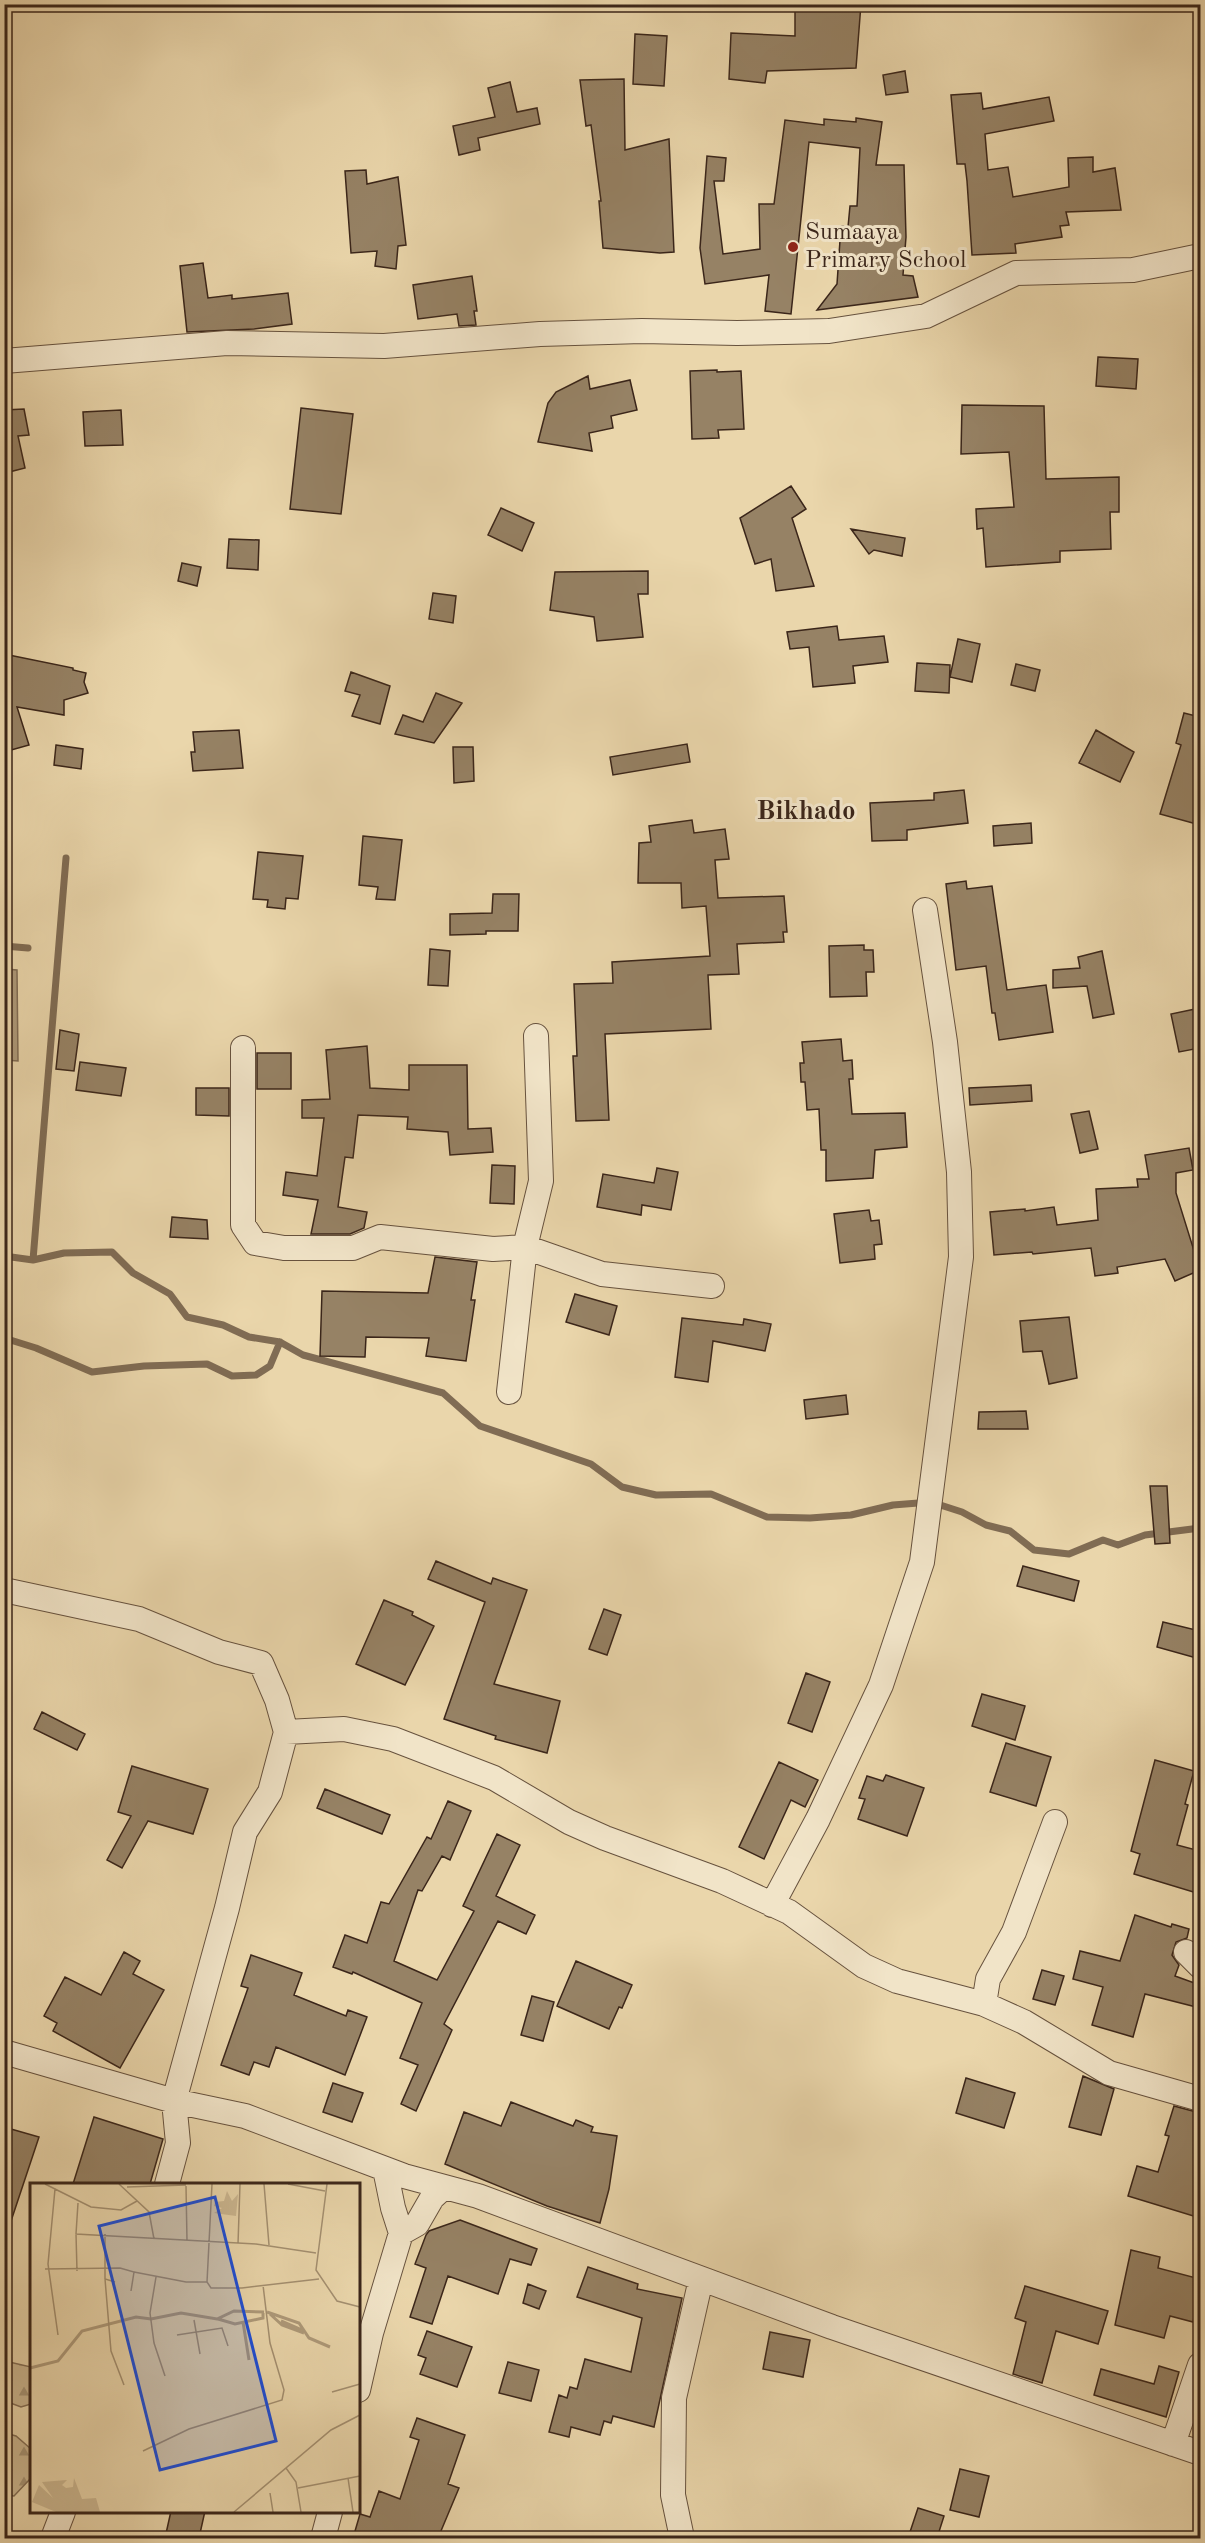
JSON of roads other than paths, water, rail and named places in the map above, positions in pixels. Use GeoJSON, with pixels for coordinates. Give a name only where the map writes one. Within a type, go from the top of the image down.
{"type":"FeatureCollection","features":[{"type":"Feature","properties":{"kind":"street"},"geometry":{"type":"LineString","coordinates":[[4,361],[228,343],[384,346],[540,334],[642,331],[737,333],[829,331],[926,316],[1016,273],[1133,270],[1200,256]]}},
{"type":"Feature","properties":{"kind":"street"},"geometry":{"type":"LineString","coordinates":[[772,1905],[819,1819],[881,1685],[921,1562],[961,1257],[959,1172],[945,1042],[925,910]]}},
{"type":"Feature","properties":{"kind":"street"},"geometry":{"type":"LineString","coordinates":[[509,1392],[525,1247],[540,1181],[536,1036]]}},
{"type":"Feature","properties":{"kind":"street"},"geometry":{"type":"LineString","coordinates":[[243,1047],[243,1225],[255,1243],[284,1248],[353,1248],[380,1237],[494,1249],[525,1247],[602,1274],[712,1286]]}},
{"type":"Feature","properties":{"kind":"street"},"geometry":{"type":"LineString","coordinates":[[4,1590],[139,1619],[219,1652],[261,1663],[277,1700],[286,1731],[270,1792],[245,1832],[227,1908],[174,2101],[178,2143],[167,2183]]}},
{"type":"Feature","properties":{"kind":"street"},"geometry":{"type":"LineString","coordinates":[[286,1731],[344,1729],[393,1739],[494,1778],[569,1822],[605,1838],[722,1881],[789,1912],[864,1966],[897,1981],[984,2004],[1024,2022],[1109,2073],[1200,2099]]}},
{"type":"Feature","properties":{"kind":"street"},"geometry":{"type":"LineString","coordinates":[[984,2004],[988,1979],[1014,1932],[1054,1822]]}},
{"type":"Feature","properties":{"kind":"street"},"geometry":{"type":"LineString","coordinates":[[4,2052],[174,2101],[245,2116],[385,2169],[478,2196],[832,2327],[1200,2453]]}},
{"type":"Feature","properties":{"kind":"street"},"geometry":{"type":"LineString","coordinates":[[360,2381],[371,2333],[401,2233],[385,2169]]}},
{"type":"Feature","properties":{"kind":"street"},"geometry":{"type":"LineString","coordinates":[[401,2233],[417,2224],[432,2198],[444,2187]]}},
{"type":"Feature","properties":{"kind":"street"},"geometry":{"type":"LineString","coordinates":[[682,2538],[673,2496],[674,2398],[701,2279]]}},
{"type":"Feature","properties":{"kind":"street"},"geometry":{"type":"LineString","coordinates":[[1173,2444],[1200,2365]]}},
{"type":"Feature","properties":{"kind":"street"},"geometry":{"type":"LineString","coordinates":[[53,2538],[62,2513]]}},
{"type":"Feature","properties":{"kind":"street"},"geometry":{"type":"LineString","coordinates":[[323,2538],[329,2513]]}},
{"type":"Feature","properties":{"kind":"water"},"geometry":{"type":"Polygon","coordinates":[[[5,969],[17,970],[18,1061],[5,1060],[5,969]]]}},
{"type":"Feature","properties":{"kind":"waterway"},"geometry":{"type":"LineString","coordinates":[[33,1260],[66,858]]}},
{"type":"Feature","properties":{"kind":"waterway"},"geometry":{"type":"LineString","coordinates":[[4,946],[28,948]]}},
{"type":"Feature","properties":{"kind":"waterway"},"geometry":{"type":"LineString","coordinates":[[4,1256],[33,1260],[64,1253],[112,1252],[133,1273],[170,1294],[187,1317],[223,1325],[249,1337],[280,1342]]}},
{"type":"Feature","properties":{"kind":"waterway"},"geometry":{"type":"LineString","coordinates":[[4,1338],[36,1348],[92,1372],[144,1366],[207,1364],[232,1376],[256,1375],[270,1366],[280,1342],[303,1355],[443,1393],[480,1426],[591,1464],[622,1487],[656,1495],[711,1494],[767,1517],[810,1518],[851,1515],[893,1505],[931,1502],[962,1512],[986,1525],[1010,1531],[1034,1550],[1069,1554],[1103,1540],[1118,1545],[1145,1535],[1200,1528]]}},
{"type":"Feature","properties":{"kind":"place","name":"Sumaaya Primary School"},"geometry":{"type":"Point","coordinates":[793,247]}},
{"type":"Feature","properties":{"kind":"district","name":"Bikhado"},"geometry":{"type":"Point","coordinates":[806,811]}}]}
